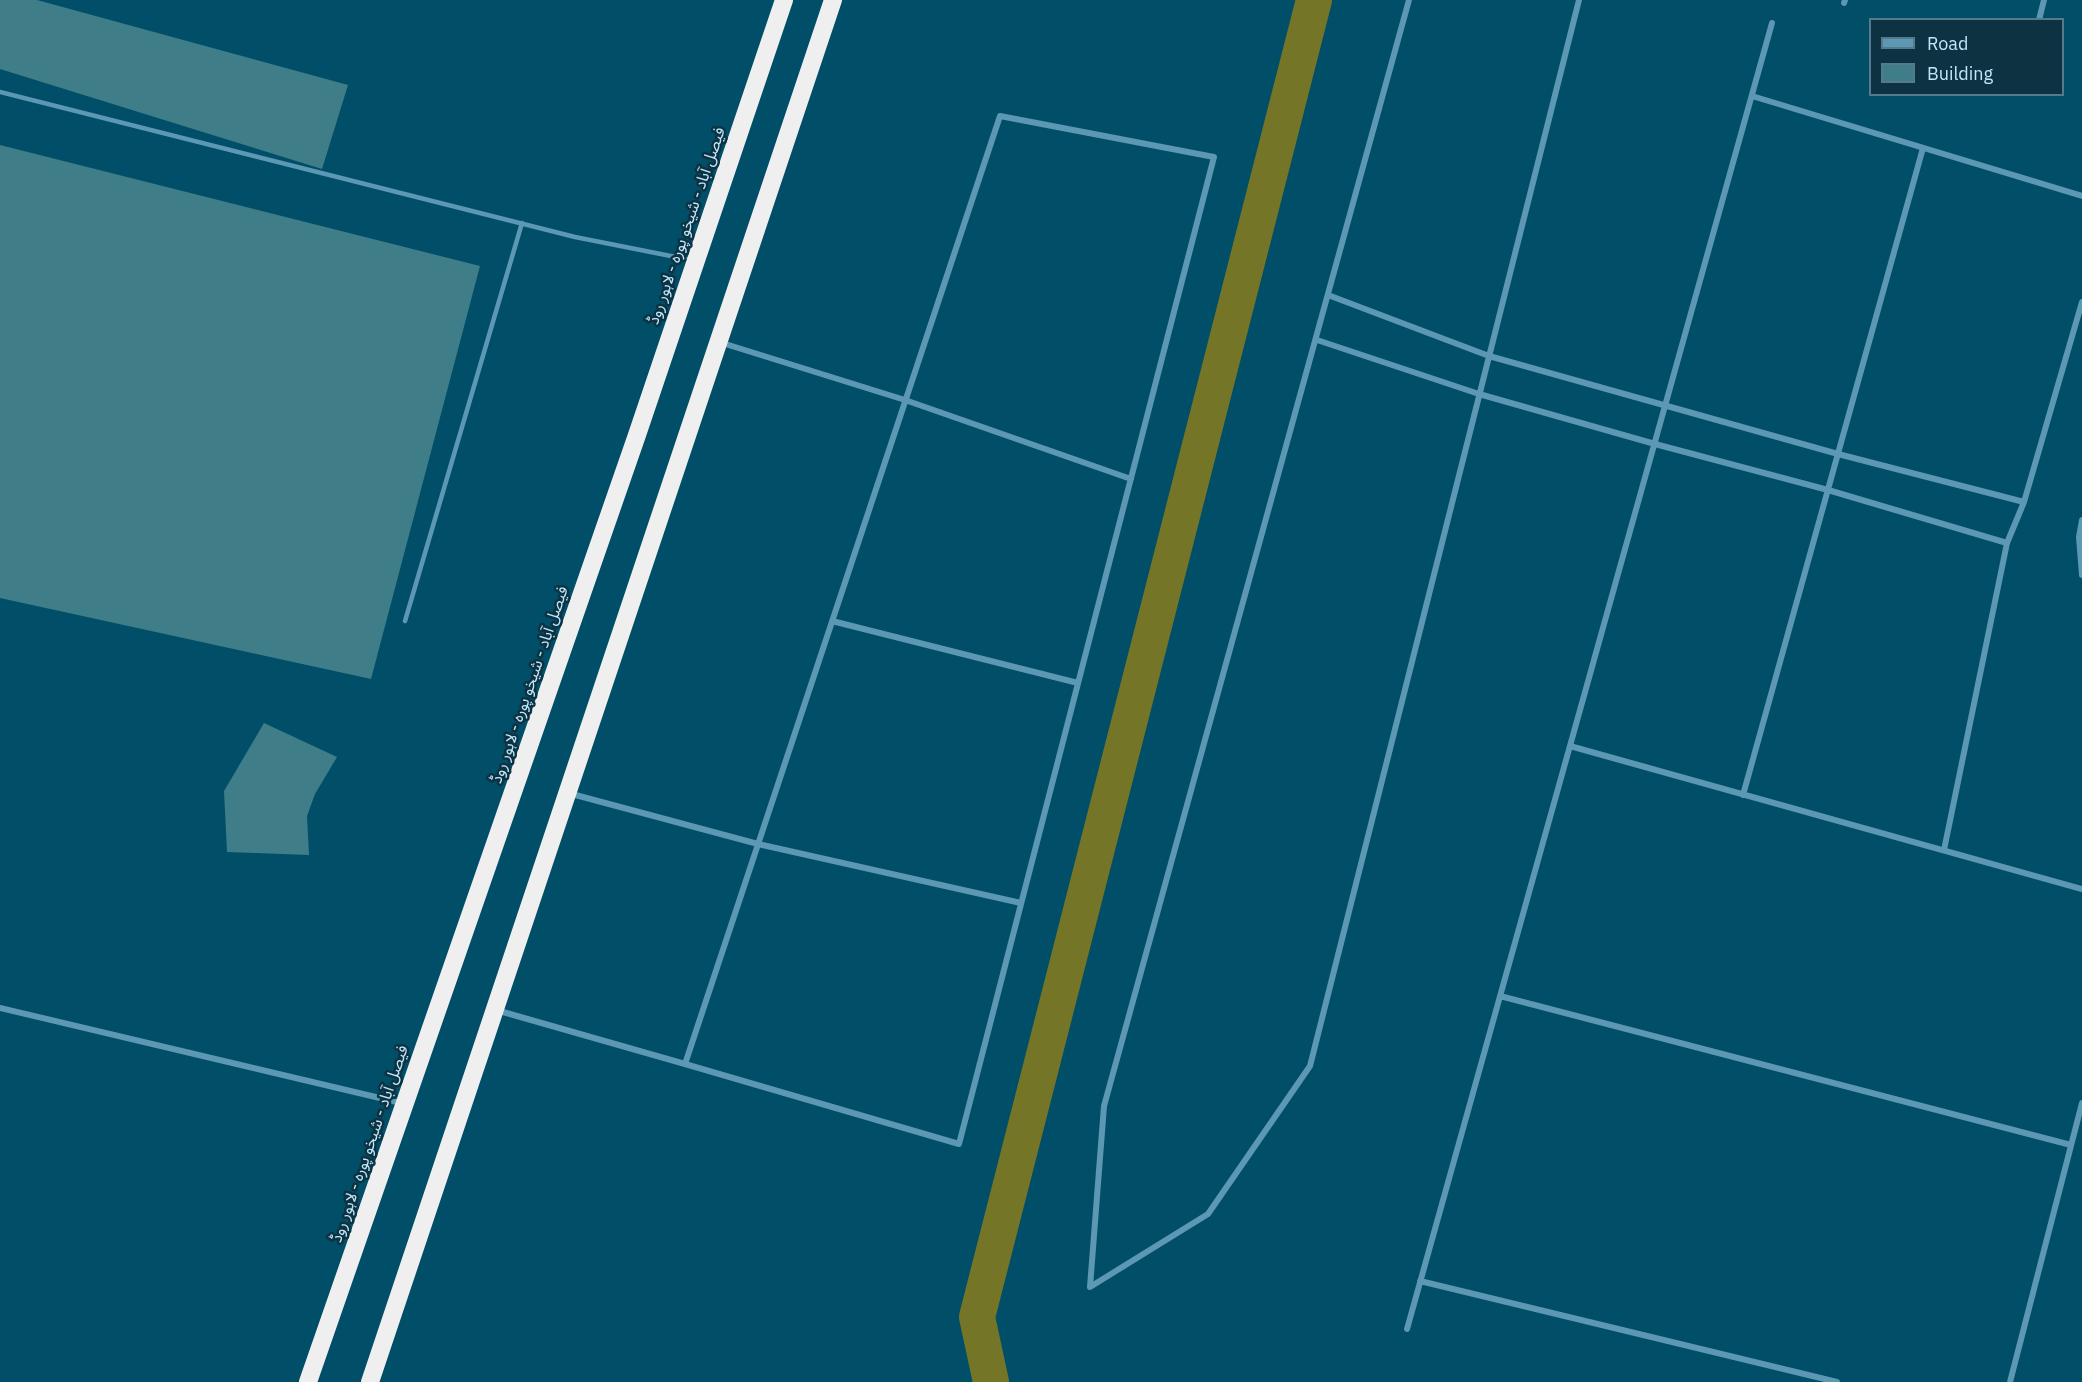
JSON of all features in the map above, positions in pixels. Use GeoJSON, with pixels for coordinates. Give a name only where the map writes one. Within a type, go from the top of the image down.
{"type":"FeatureCollection","features":[{"type":"Feature","properties":{"kind":"highway","name":"فیصل آباد - شیخو پورہ - لاہور روڈ"},"geometry":{"type":"LineString","coordinates":[[308,1382],[633,447],[784,0]]}},
{"type":"Feature","properties":{"kind":"highway"},"geometry":{"type":"LineString","coordinates":[[370,1382],[833,0]]}},
{"type":"Feature","properties":{"kind":"street"},"geometry":{"type":"LineString","coordinates":[[1409,0],[1104,1106],[1089,1287],[1208,1214],[1310,1066],[1579,0]]}},
{"type":"Feature","properties":{"kind":"street"},"geometry":{"type":"LineString","coordinates":[[2040,18],[2044,0]]}},
{"type":"Feature","properties":{"kind":"street"},"geometry":{"type":"LineString","coordinates":[[1407,1329],[1772,24]]}},
{"type":"Feature","properties":{"kind":"street"},"geometry":{"type":"LineString","coordinates":[[1752,96],[2082,196]]}},
{"type":"Feature","properties":{"kind":"street"},"geometry":{"type":"LineString","coordinates":[[495,1010],[959,1144],[1214,157],[1000,116],[685,1064]]}},
{"type":"Feature","properties":{"kind":"street"},"geometry":{"type":"LineString","coordinates":[[1743,795],[1923,148]]}},
{"type":"Feature","properties":{"kind":"street"},"geometry":{"type":"LineString","coordinates":[[1328,295],[1489,356],[1838,454],[2024,502]]}},
{"type":"Feature","properties":{"kind":"street"},"geometry":{"type":"LineString","coordinates":[[1944,850],[2007,543],[2024,502],[2082,302]]}},
{"type":"Feature","properties":{"kind":"street"},"geometry":{"type":"LineString","coordinates":[[1317,340],[1479,394],[1828,490],[2007,543]]}},
{"type":"Feature","properties":{"kind":"street"},"geometry":{"type":"LineString","coordinates":[[719,342],[905,400],[1131,479]]}},
{"type":"Feature","properties":{"kind":"street"},"geometry":{"type":"LineString","coordinates":[[2082,520],[2079,537],[2082,575]]}},
{"type":"Feature","properties":{"kind":"street"},"geometry":{"type":"LineString","coordinates":[[832,621],[1078,683]]}},
{"type":"Feature","properties":{"kind":"street"},"geometry":{"type":"LineString","coordinates":[[1570,746],[2082,889]]}},
{"type":"Feature","properties":{"kind":"street"},"geometry":{"type":"LineString","coordinates":[[568,792],[758,844],[1021,903]]}},
{"type":"Feature","properties":{"kind":"street"},"geometry":{"type":"LineString","coordinates":[[1500,996],[2071,1145]]}},
{"type":"Feature","properties":{"kind":"street"},"geometry":{"type":"LineString","coordinates":[[0,1008],[405,1104]]}},
{"type":"Feature","properties":{"kind":"street"},"geometry":{"type":"LineString","coordinates":[[2010,1382],[2082,1103]]}},
{"type":"Feature","properties":{"kind":"street"},"geometry":{"type":"LineString","coordinates":[[1420,1281],[1837,1382]]}},
{"type":"Feature","properties":{"kind":"lane"},"geometry":{"type":"LineString","coordinates":[[0,92],[575,237],[696,261]]}},
{"type":"Feature","properties":{"kind":"lane"},"geometry":{"type":"LineString","coordinates":[[405,621],[522,223]]}},
{"type":"Feature","properties":{"kind":"building"},"geometry":{"type":"Polygon","coordinates":[[[0,0],[37,0],[348,85],[322,169],[0,69],[0,0]]]}},
{"type":"Feature","properties":{"kind":"building"},"geometry":{"type":"Polygon","coordinates":[[[0,145],[480,266],[371,679],[0,598],[0,145]]]}},
{"type":"Feature","properties":{"kind":"building"},"geometry":{"type":"Polygon","coordinates":[[[264,723],[337,757],[315,794],[307,816],[309,855],[227,852],[224,791],[264,723]]]}},
{"type":"Feature","properties":{"kind":"waterway"},"geometry":{"type":"LineString","coordinates":[[991,1382],[977,1317],[1314,0]]}}]}
